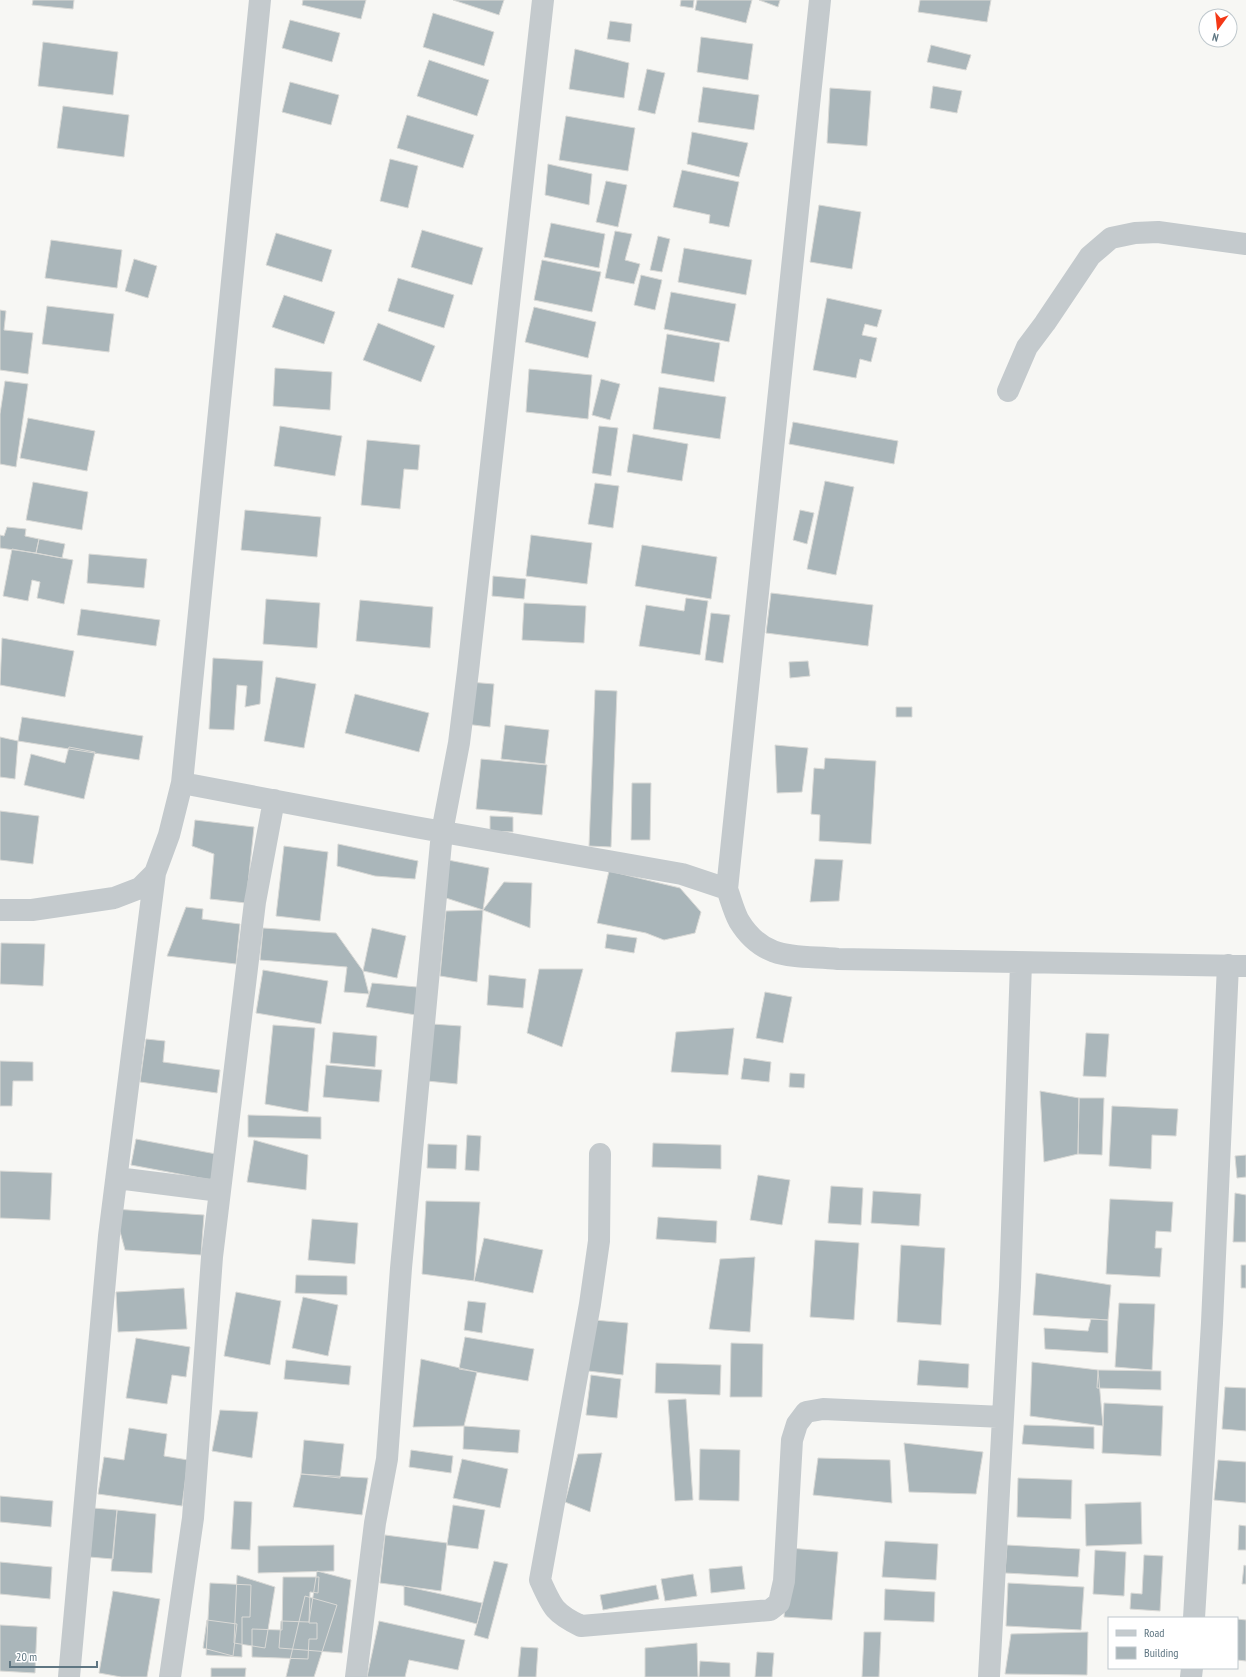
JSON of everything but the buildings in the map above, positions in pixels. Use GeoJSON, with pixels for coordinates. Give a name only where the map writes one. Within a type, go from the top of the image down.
{"type":"FeatureCollection","features":[{"type":"Feature","properties":{"kind":"street"},"geometry":{"type":"LineString","coordinates":[[69,1677],[109,1236],[155,873],[169,834],[182,783],[260,0]]}},
{"type":"Feature","properties":{"kind":"street"},"geometry":{"type":"LineString","coordinates":[[356,1677],[375,1523],[387,1459],[405,1222],[442,832],[459,743],[468,671],[543,0]]}},
{"type":"Feature","properties":{"kind":"street"},"geometry":{"type":"LineString","coordinates":[[820,0],[727,889],[739,921],[761,947],[775,953],[838,959],[1021,963],[1237,965],[1212,1323],[1194,1617]]}},
{"type":"Feature","properties":{"kind":"street"},"geometry":{"type":"LineString","coordinates":[[1008,390],[1027,347],[1068,291],[1074,278],[1090,256],[1111,238],[1135,233],[1158,232],[1246,244]]}},
{"type":"Feature","properties":{"kind":"street"},"geometry":{"type":"LineString","coordinates":[[182,783],[442,832],[682,874],[727,889]]}},
{"type":"Feature","properties":{"kind":"street"},"geometry":{"type":"LineString","coordinates":[[170,1677],[192,1518],[212,1257],[255,902],[274,800]]}},
{"type":"Feature","properties":{"kind":"street"},"geometry":{"type":"LineString","coordinates":[[0,910],[32,910],[114,898],[140,888],[155,873]]}},
{"type":"Feature","properties":{"kind":"street"},"geometry":{"type":"LineString","coordinates":[[989,1677],[1011,1279],[1021,963]]}},
{"type":"Feature","properties":{"kind":"street"},"geometry":{"type":"LineString","coordinates":[[600,1154],[599,1241],[590,1304],[540,1580],[551,1605],[563,1618],[581,1626],[770,1610],[779,1603],[784,1581],[792,1440],[797,1424],[806,1412],[823,1409],[1004,1417]]}},
{"type":"Feature","properties":{"kind":"street"},"geometry":{"type":"LineString","coordinates":[[117,1178],[220,1191]]}}]}
